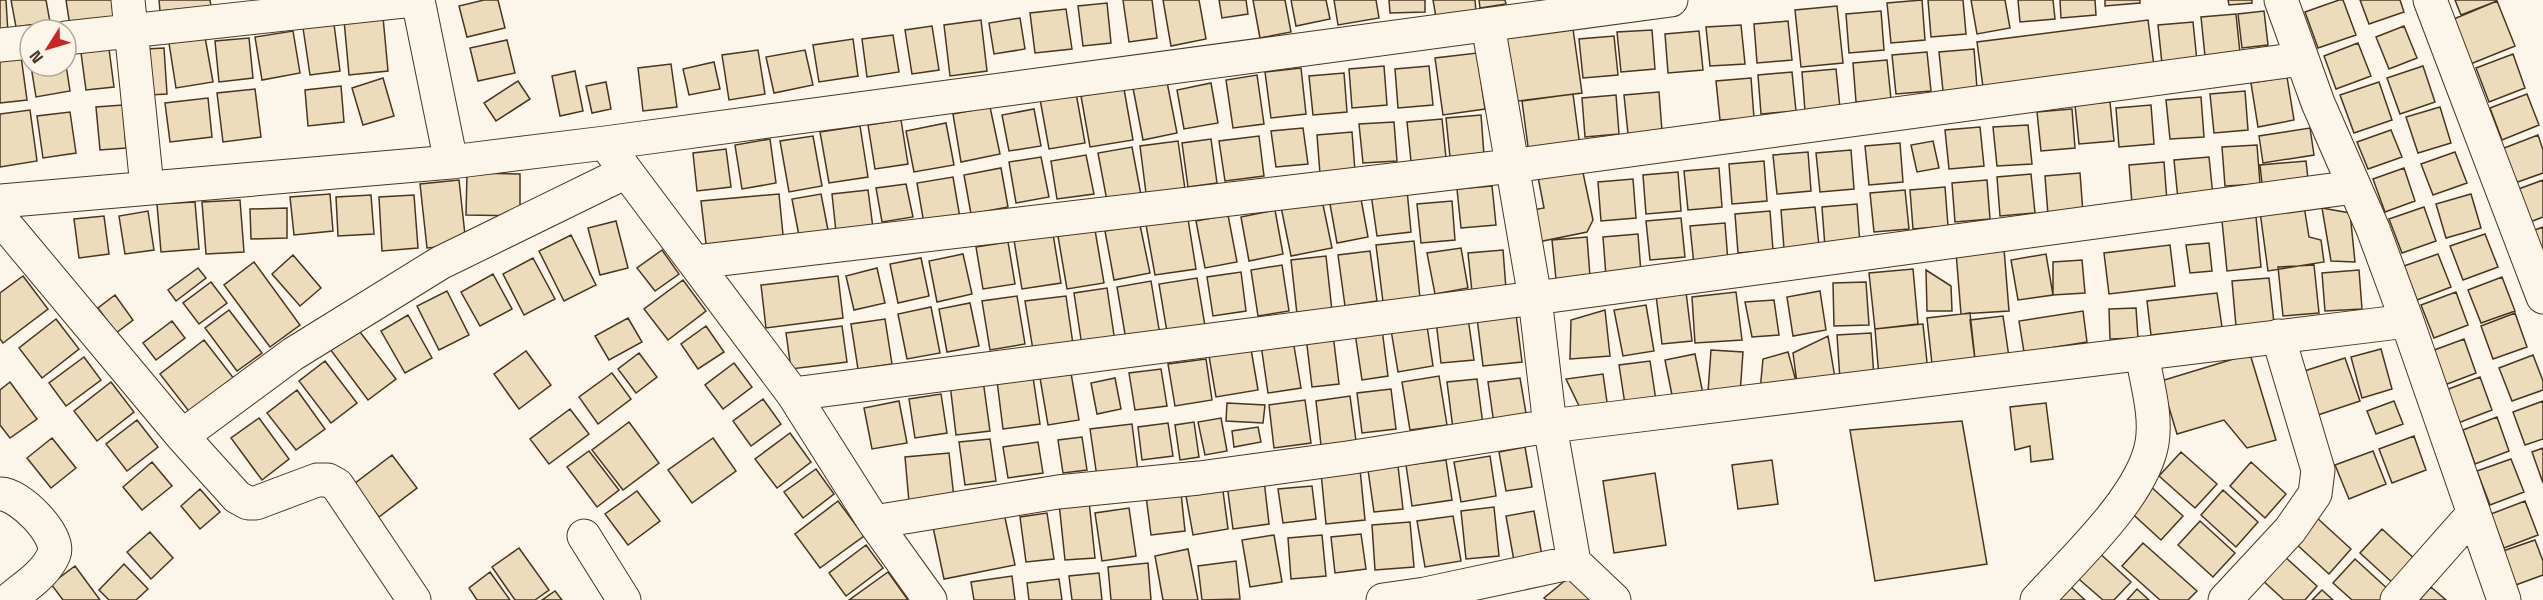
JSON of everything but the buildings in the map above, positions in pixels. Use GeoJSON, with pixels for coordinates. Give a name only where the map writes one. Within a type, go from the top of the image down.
{"type":"FeatureCollection","features":[{"type":"Feature","properties":{"kind":"street"},"geometry":{"type":"LineString","coordinates":[[78,34],[129,16],[412,0]]}},
{"type":"Feature","properties":{"kind":"street"},"geometry":{"type":"LineString","coordinates":[[418,0],[450,162]]}},
{"type":"Feature","properties":{"kind":"street"},"geometry":{"type":"LineString","coordinates":[[0,201],[450,162],[1671,0]]}},
{"type":"Feature","properties":{"kind":"street"},"geometry":{"type":"LineString","coordinates":[[2282,0],[2301,58],[2373,229],[2504,600]]}},
{"type":"Feature","properties":{"kind":"street"},"geometry":{"type":"LineString","coordinates":[[2430,0],[2543,297]]}},
{"type":"Feature","properties":{"kind":"street"},"geometry":{"type":"LineString","coordinates":[[129,16],[147,187]]}},
{"type":"Feature","properties":{"kind":"street"},"geometry":{"type":"LineString","coordinates":[[1488,25],[1535,298],[1550,426],[1574,562],[1614,600]]}},
{"type":"Feature","properties":{"kind":"street"},"geometry":{"type":"LineString","coordinates":[[0,45],[18,43]]}},
{"type":"Feature","properties":{"kind":"street"},"geometry":{"type":"LineString","coordinates":[[696,262],[1511,166],[2301,58]]}},
{"type":"Feature","properties":{"kind":"street"},"geometry":{"type":"LineString","coordinates":[[605,143],[793,394],[874,522],[930,600]]}},
{"type":"Feature","properties":{"kind":"street"},"geometry":{"type":"LineString","coordinates":[[182,436],[292,354],[440,263],[626,172]]}},
{"type":"Feature","properties":{"kind":"street"},"geometry":{"type":"LineString","coordinates":[[793,394],[1535,298],[2354,187]]}},
{"type":"Feature","properties":{"kind":"street"},"geometry":{"type":"LineString","coordinates":[[0,219],[182,436],[237,497],[248,503],[266,500],[317,480],[328,480],[337,485],[414,600]]}},
{"type":"Feature","properties":{"kind":"street"},"geometry":{"type":"LineString","coordinates":[[874,522],[1058,492],[1347,458],[1550,426],[2407,321]]}},
{"type":"Feature","properties":{"kind":"street"},"geometry":{"type":"LineString","coordinates":[[2225,600],[2290,530],[2315,494],[2318,470],[2278,336]]}},
{"type":"Feature","properties":{"kind":"street"},"geometry":{"type":"LineString","coordinates":[[2037,600],[2112,517],[2144,472],[2152,443],[2153,418],[2142,353]]}},
{"type":"Feature","properties":{"kind":"street"},"geometry":{"type":"LineString","coordinates":[[0,494],[14,496],[21,501],[55,543],[55,551],[42,572],[9,600]]}},
{"type":"Feature","properties":{"kind":"street"},"geometry":{"type":"LineString","coordinates":[[2397,600],[2473,514]]}},
{"type":"Feature","properties":{"kind":"street"},"geometry":{"type":"LineString","coordinates":[[584,536],[624,600]]}},
{"type":"Feature","properties":{"kind":"street"},"geometry":{"type":"LineString","coordinates":[[1383,600],[1427,597],[1574,562]]}}]}
